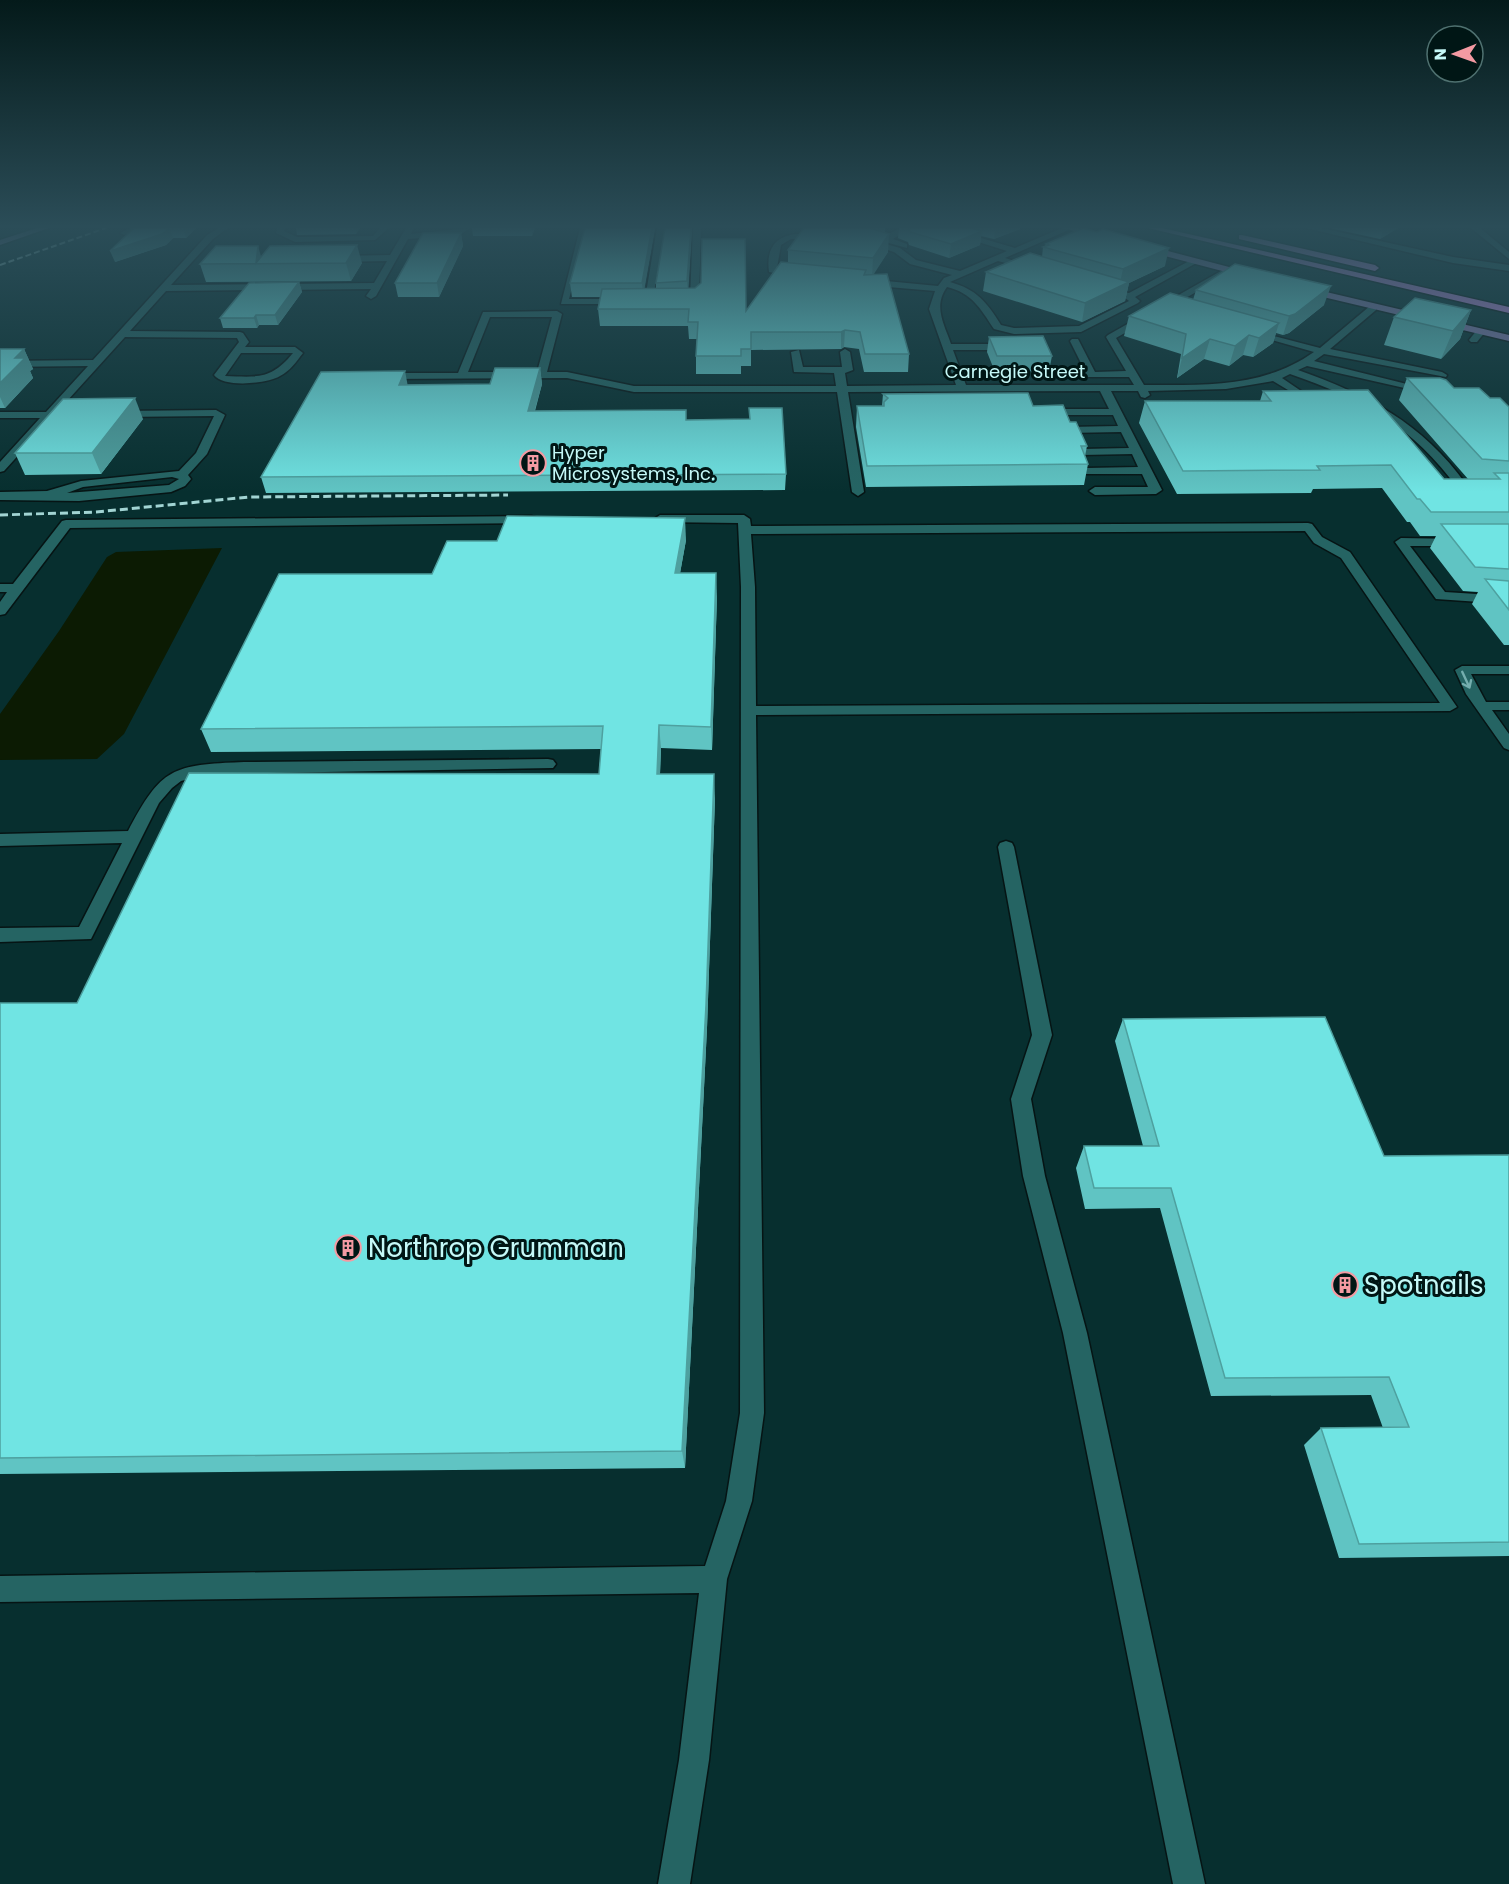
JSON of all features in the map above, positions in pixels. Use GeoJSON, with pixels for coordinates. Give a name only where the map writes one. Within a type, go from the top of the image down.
{"type":"FeatureCollection","features":[{"type":"Feature","properties":{"kind":"main road"},"geometry":{"type":"LineString","coordinates":[[1402,316],[1477,336],[1509,338]]}},
{"type":"Feature","properties":{"kind":"street"},"geometry":{"type":"LineString","coordinates":[[0,469],[139,316]]}},
{"type":"Feature","properties":{"kind":"street"},"geometry":{"type":"LineString","coordinates":[[462,375],[485,316]]}},
{"type":"Feature","properties":{"kind":"street"},"geometry":{"type":"LineString","coordinates":[[542,375],[557,316]]}},
{"type":"Feature","properties":{"kind":"street"},"geometry":{"type":"LineString","coordinates":[[936,316],[962,389]]}},
{"type":"Feature","properties":{"kind":"street"},"geometry":{"type":"LineString","coordinates":[[990,316],[997,327],[1014,331],[1081,329],[1106,316]]}},
{"type":"Feature","properties":{"kind":"street"},"geometry":{"type":"LineString","coordinates":[[1149,316],[1111,337],[1150,403]]}},
{"type":"Feature","properties":{"kind":"street","name":"Carnegie Street"},"geometry":{"type":"LineString","coordinates":[[367,376],[577,375],[634,389],[1204,388],[1239,390],[1290,371],[1320,351],[1363,316]]}},
{"type":"Feature","properties":{"kind":"street"},"geometry":{"type":"LineString","coordinates":[[1242,329],[1320,351],[1347,354],[1442,375]]}},
{"type":"Feature","properties":{"kind":"street"},"geometry":{"type":"LineString","coordinates":[[122,334],[240,335],[244,342],[219,375],[222,379],[273,377],[284,371],[298,353],[295,350],[238,350]]}},
{"type":"Feature","properties":{"kind":"street"},"geometry":{"type":"LineString","coordinates":[[1075,341],[1092,375],[1133,374]]}},
{"type":"Feature","properties":{"kind":"street"},"geometry":{"type":"LineString","coordinates":[[947,347],[1017,347]]}},
{"type":"Feature","properties":{"kind":"street"},"geometry":{"type":"LineString","coordinates":[[796,352],[798,370],[848,370],[845,352]]}},
{"type":"Feature","properties":{"kind":"street"},"geometry":{"type":"LineString","coordinates":[[1304,362],[1442,396]]}},
{"type":"Feature","properties":{"kind":"street"},"geometry":{"type":"LineString","coordinates":[[0,364],[96,363]]}},
{"type":"Feature","properties":{"kind":"street"},"geometry":{"type":"LineString","coordinates":[[839,370],[842,389],[852,419],[858,492]]}},
{"type":"Feature","properties":{"kind":"street"},"geometry":{"type":"LineString","coordinates":[[1290,371],[1333,385],[1402,424],[1438,455],[1462,487],[1509,491]]}},
{"type":"Feature","properties":{"kind":"street"},"geometry":{"type":"LineString","coordinates":[[1273,401],[1294,398],[1299,393],[1274,377]]}},
{"type":"Feature","properties":{"kind":"street"},"geometry":{"type":"LineString","coordinates":[[1095,492],[1156,490],[1104,388]]}},
{"type":"Feature","properties":{"kind":"street"},"geometry":{"type":"LineString","coordinates":[[893,389],[901,400]]}},
{"type":"Feature","properties":{"kind":"street"},"geometry":{"type":"LineString","coordinates":[[1002,401],[1005,389]]}},
{"type":"Feature","properties":{"kind":"street"},"geometry":{"type":"LineString","coordinates":[[1034,412],[1117,412]]}},
{"type":"Feature","properties":{"kind":"street"},"geometry":{"type":"LineString","coordinates":[[0,496],[79,497],[171,488],[181,484],[185,479],[182,475],[201,454],[220,415],[216,413],[111,414]]}},
{"type":"Feature","properties":{"kind":"street"},"geometry":{"type":"LineString","coordinates":[[0,415],[68,415]]}},
{"type":"Feature","properties":{"kind":"street"},"geometry":{"type":"LineString","coordinates":[[0,426],[39,425]]}},
{"type":"Feature","properties":{"kind":"street"},"geometry":{"type":"LineString","coordinates":[[1067,430],[1125,429]]}},
{"type":"Feature","properties":{"kind":"street"},"geometry":{"type":"LineString","coordinates":[[1082,452],[1136,451]]}},
{"type":"Feature","properties":{"kind":"street"},"geometry":{"type":"LineString","coordinates":[[1086,471],[1146,470]]}},
{"type":"Feature","properties":{"kind":"street"},"geometry":{"type":"LineString","coordinates":[[645,519],[744,519],[746,530],[752,1413],[739,1501],[714,1579],[694,1760],[674,1884]]}},
{"type":"Feature","properties":{"kind":"street"},"geometry":{"type":"LineString","coordinates":[[0,611],[9,588],[66,524],[551,520]]}},
{"type":"Feature","properties":{"kind":"street"},"geometry":{"type":"LineString","coordinates":[[746,530],[1308,527],[1318,540],[1346,555],[1450,707],[748,711]]}},
{"type":"Feature","properties":{"kind":"street"},"geometry":{"type":"LineString","coordinates":[[1473,542],[1401,542],[1441,596],[1509,600]]}},
{"type":"Feature","properties":{"kind":"street"},"geometry":{"type":"LineString","coordinates":[[1509,670],[1462,670],[1473,694],[1509,745]]}},
{"type":"Feature","properties":{"kind":"street"},"geometry":{"type":"LineString","coordinates":[[1481,706],[1509,706]]}},
{"type":"Feature","properties":{"kind":"street"},"geometry":{"type":"LineString","coordinates":[[0,936],[85,934],[133,837],[159,791],[178,776],[196,770],[244,767],[548,764]]}},
{"type":"Feature","properties":{"kind":"street"},"geometry":{"type":"LineString","coordinates":[[0,840],[133,837]]}},
{"type":"Feature","properties":{"kind":"street"},"geometry":{"type":"LineString","coordinates":[[1006,847],[1042,1035],[1021,1099],[1032,1165],[1075,1333],[1189,1884]]}},
{"type":"Feature","properties":{"kind":"street"},"geometry":{"type":"LineString","coordinates":[[0,1588],[714,1579]]}},
{"type":"Feature","properties":{"kind":"shaded area"},"geometry":{"type":"Polygon","coordinates":[[[222,548],[124,734],[97,759],[0,760],[0,714],[59,631],[107,557],[116,552],[222,548]]]}},
{"type":"Feature","properties":{"kind":"building"},"geometry":{"type":"Polygon","coordinates":[[[222,316],[255,316],[254,318],[220,318],[222,316]]]}},
{"type":"Feature","properties":{"kind":"building"},"geometry":{"type":"Polygon","coordinates":[[[688,316],[899,316],[909,354],[865,354],[860,332],[845,330],[841,332],[751,332],[751,349],[741,349],[741,356],[696,356],[698,322],[688,322],[688,316]]]}},
{"type":"Feature","properties":{"kind":"building"},"geometry":{"type":"Polygon","coordinates":[[[1129,316],[1253,316],[1279,323],[1259,338],[1249,335],[1235,346],[1210,339],[1182,358],[1186,334],[1129,316]]]}},
{"type":"Feature","properties":{"kind":"building"},"geometry":{"type":"Polygon","coordinates":[[[1395,316],[1466,316],[1453,331],[1395,316]]]}},
{"type":"Feature","properties":{"kind":"building"},"geometry":{"type":"Polygon","coordinates":[[[1043,336],[1052,356],[997,356],[989,337],[1043,336]]]}},
{"type":"Feature","properties":{"kind":"building"},"geometry":{"type":"Polygon","coordinates":[[[0,349],[24,349],[15,358],[25,358],[0,383],[0,349]]]}},
{"type":"Feature","properties":{"kind":"building","name":"Hyper Microsystems, Inc."},"geometry":{"type":"Polygon","coordinates":[[[495,368],[540,368],[528,411],[686,410],[686,420],[750,419],[749,408],[782,408],[786,474],[261,477],[321,372],[405,371],[399,385],[490,384],[495,368]]]}},
{"type":"Feature","properties":{"kind":"building"},"geometry":{"type":"Polygon","coordinates":[[[1407,378],[1440,378],[1446,380],[1454,388],[1479,388],[1490,398],[1500,398],[1509,407],[1509,461],[1482,459],[1407,378]]]}},
{"type":"Feature","properties":{"kind":"building"},"geometry":{"type":"Polygon","coordinates":[[[1368,390],[1444,479],[1500,479],[1494,473],[1509,473],[1509,512],[1431,512],[1420,499],[1417,499],[1391,465],[1317,466],[1320,470],[1183,471],[1145,401],[1271,401],[1263,391],[1368,390]]]}},
{"type":"Feature","properties":{"kind":"building"},"geometry":{"type":"Polygon","coordinates":[[[1028,393],[1033,406],[1063,405],[1070,422],[1076,422],[1087,446],[1081,446],[1088,464],[867,466],[857,406],[884,406],[888,398],[883,394],[1028,393]]]}},
{"type":"Feature","properties":{"kind":"building"},"geometry":{"type":"Polygon","coordinates":[[[135,398],[92,453],[15,453],[63,399],[135,398]]]}},
{"type":"Feature","properties":{"kind":"building"},"geometry":{"type":"Polygon","coordinates":[[[507,516],[685,518],[675,573],[716,573],[711,727],[659,725],[657,774],[714,774],[706,1005],[682,1451],[0,1458],[0,1003],[77,1003],[189,773],[599,774],[603,726],[201,729],[279,574],[432,574],[447,541],[497,541],[507,516]]]}},
{"type":"Feature","properties":{"kind":"building"},"geometry":{"type":"Polygon","coordinates":[[[1441,524],[1509,524],[1509,569],[1475,567],[1441,524]]]}},
{"type":"Feature","properties":{"kind":"building"},"geometry":{"type":"Polygon","coordinates":[[[1485,579],[1509,581],[1509,610],[1485,579]]]}},
{"type":"Feature","properties":{"kind":"building","name":"Spotnails"},"geometry":{"type":"Polygon","coordinates":[[[1325,1017],[1384,1156],[1509,1155],[1509,1542],[1359,1544],[1321,1428],[1409,1427],[1389,1377],[1225,1378],[1171,1188],[1094,1188],[1084,1146],[1159,1146],[1123,1019],[1325,1017]]]}},
{"type":"Feature","properties":{"kind":"railway"},"geometry":{"type":"LineString","coordinates":[[0,515],[96,512],[249,497],[508,495]]}},
{"type":"Feature","properties":{"kind":"place","name":"Hyper Microsystems, Inc."},"geometry":{"type":"Point","coordinates":[533,463]}},
{"type":"Feature","properties":{"kind":"place","name":"Northrop Grumman"},"geometry":{"type":"Point","coordinates":[348,1248]}},
{"type":"Feature","properties":{"kind":"place","name":"Spotnails"},"geometry":{"type":"Point","coordinates":[1345,1285]}}]}
